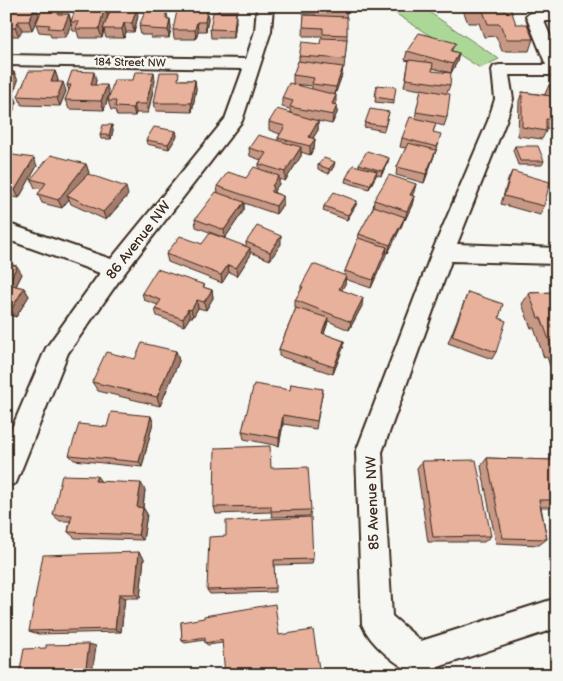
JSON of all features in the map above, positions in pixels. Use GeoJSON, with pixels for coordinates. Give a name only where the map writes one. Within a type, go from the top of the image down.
{"type":"FeatureCollection","features":[{"type":"Feature","properties":{"kind":"street","name":"86 Avenue NW"},"geometry":{"type":"LineString","coordinates":[[6,474],[58,348],[115,269],[233,121],[254,64],[263,31],[265,6]]}},
{"type":"Feature","properties":{"kind":"street"},"geometry":{"type":"LineString","coordinates":[[556,70],[534,16],[557,16]]}},
{"type":"Feature","properties":{"kind":"street","name":"184 Street NW"},"geometry":{"type":"LineString","coordinates":[[6,60],[254,64]]}},
{"type":"Feature","properties":{"kind":"street","name":"85 Avenue NW"},"geometry":{"type":"LineString","coordinates":[[556,70],[500,70],[504,99],[497,121],[443,252],[369,452],[377,624],[417,658],[557,613]]}},
{"type":"Feature","properties":{"kind":"street"},"geometry":{"type":"LineString","coordinates":[[6,231],[115,269]]}},
{"type":"Feature","properties":{"kind":"street"},"geometry":{"type":"LineString","coordinates":[[443,252],[557,256]]}},
{"type":"Feature","properties":{"kind":"green space"},"geometry":{"type":"Polygon","coordinates":[[[384,6],[420,6],[499,59],[480,68],[384,6]]]}},
{"type":"Feature","properties":{"kind":"building"},"geometry":{"type":"Polygon","coordinates":[[[36,6],[29,21],[18,21],[15,28],[6,28],[6,15],[11,7],[36,6]]]}},
{"type":"Feature","properties":{"kind":"building"},"geometry":{"type":"Polygon","coordinates":[[[76,6],[105,6],[99,29],[76,29],[79,22],[71,22],[76,6]]]}},
{"type":"Feature","properties":{"kind":"building"},"geometry":{"type":"Polygon","coordinates":[[[178,6],[196,6],[207,11],[205,22],[197,22],[195,30],[173,30],[178,6]]]}},
{"type":"Feature","properties":{"kind":"building"},"geometry":{"type":"Polygon","coordinates":[[[316,6],[346,6],[346,11],[316,11],[316,6]]]}},
{"type":"Feature","properties":{"kind":"building"},"geometry":{"type":"Polygon","coordinates":[[[469,6],[496,6],[498,11],[511,10],[516,24],[527,24],[533,39],[506,39],[500,24],[488,24],[483,11],[471,11],[469,6]]]}},
{"type":"Feature","properties":{"kind":"building"},"geometry":{"type":"Polygon","coordinates":[[[147,7],[166,7],[166,19],[170,19],[168,30],[139,26],[147,7]]]}},
{"type":"Feature","properties":{"kind":"building"},"geometry":{"type":"Polygon","coordinates":[[[137,8],[132,23],[124,23],[122,29],[103,29],[111,9],[137,8]]]}},
{"type":"Feature","properties":{"kind":"building"},"geometry":{"type":"Polygon","coordinates":[[[42,9],[60,9],[58,14],[69,14],[63,29],[48,28],[50,25],[36,24],[42,9]]]}},
{"type":"Feature","properties":{"kind":"building"},"geometry":{"type":"Polygon","coordinates":[[[213,12],[236,12],[234,30],[210,29],[213,12]]]}},
{"type":"Feature","properties":{"kind":"building"},"geometry":{"type":"Polygon","coordinates":[[[304,15],[347,17],[347,35],[323,34],[323,28],[303,27],[304,15]]]}},
{"type":"Feature","properties":{"kind":"building"},"geometry":{"type":"Polygon","coordinates":[[[419,33],[456,43],[451,51],[459,53],[453,64],[407,51],[419,33]]]}},
{"type":"Feature","properties":{"kind":"building"},"geometry":{"type":"Polygon","coordinates":[[[321,38],[347,39],[345,59],[299,56],[302,42],[320,44],[321,38]]]}},
{"type":"Feature","properties":{"kind":"building"},"geometry":{"type":"Polygon","coordinates":[[[409,60],[433,63],[432,71],[451,73],[450,85],[406,79],[409,60]]]}},
{"type":"Feature","properties":{"kind":"building"},"geometry":{"type":"Polygon","coordinates":[[[298,61],[343,67],[336,87],[312,84],[314,78],[293,75],[298,61]]]}},
{"type":"Feature","properties":{"kind":"building"},"geometry":{"type":"Polygon","coordinates":[[[6,69],[8,69],[7,72],[14,72],[8,87],[6,87],[6,69]]]}},
{"type":"Feature","properties":{"kind":"building"},"geometry":{"type":"Polygon","coordinates":[[[29,71],[55,71],[51,82],[63,82],[57,98],[18,96],[29,71]]]}},
{"type":"Feature","properties":{"kind":"building"},"geometry":{"type":"Polygon","coordinates":[[[72,71],[94,72],[91,85],[107,85],[101,101],[65,100],[71,85],[67,85],[72,71]]]}},
{"type":"Feature","properties":{"kind":"building"},"geometry":{"type":"Polygon","coordinates":[[[135,72],[154,72],[146,104],[134,104],[133,108],[115,107],[116,101],[108,101],[114,80],[133,80],[135,72]]]}},
{"type":"Feature","properties":{"kind":"building"},"geometry":{"type":"Polygon","coordinates":[[[160,72],[179,72],[178,80],[195,80],[191,103],[154,103],[160,72]]]}},
{"type":"Feature","properties":{"kind":"building"},"geometry":{"type":"Polygon","coordinates":[[[289,83],[336,95],[332,104],[337,105],[333,115],[290,107],[293,101],[282,98],[289,83]]]}},
{"type":"Feature","properties":{"kind":"building"},"geometry":{"type":"Polygon","coordinates":[[[557,84],[557,105],[549,85],[557,84]]]}},
{"type":"Feature","properties":{"kind":"building"},"geometry":{"type":"Polygon","coordinates":[[[377,85],[396,87],[394,100],[375,97],[377,85]]]}},
{"type":"Feature","properties":{"kind":"building"},"geometry":{"type":"Polygon","coordinates":[[[421,89],[450,94],[447,117],[416,112],[421,89]]]}},
{"type":"Feature","properties":{"kind":"building"},"geometry":{"type":"Polygon","coordinates":[[[522,92],[551,96],[551,114],[557,115],[557,120],[546,119],[546,131],[522,127],[522,92]]]}},
{"type":"Feature","properties":{"kind":"building"},"geometry":{"type":"Polygon","coordinates":[[[6,93],[13,93],[7,108],[6,108],[6,93]]]}},
{"type":"Feature","properties":{"kind":"building"},"geometry":{"type":"Polygon","coordinates":[[[277,109],[318,121],[309,137],[315,139],[310,146],[278,138],[285,126],[269,122],[277,109]]]}},
{"type":"Feature","properties":{"kind":"building"},"geometry":{"type":"Polygon","coordinates":[[[370,109],[389,112],[385,126],[365,123],[370,109]]]}},
{"type":"Feature","properties":{"kind":"building"},"geometry":{"type":"Polygon","coordinates":[[[410,117],[436,123],[433,132],[441,134],[437,147],[402,138],[410,117]]]}},
{"type":"Feature","properties":{"kind":"building"},"geometry":{"type":"Polygon","coordinates":[[[103,125],[112,125],[109,135],[100,135],[103,125]]]}},
{"type":"Feature","properties":{"kind":"building"},"geometry":{"type":"Polygon","coordinates":[[[154,127],[176,131],[168,144],[146,140],[154,127]]]}},
{"type":"Feature","properties":{"kind":"building"},"geometry":{"type":"Polygon","coordinates":[[[258,135],[301,147],[285,172],[259,164],[266,153],[249,148],[258,135]]]}},
{"type":"Feature","properties":{"kind":"building"},"geometry":{"type":"Polygon","coordinates":[[[408,143],[436,150],[426,174],[397,167],[408,143]]]}},
{"type":"Feature","properties":{"kind":"building"},"geometry":{"type":"Polygon","coordinates":[[[515,146],[538,146],[544,161],[520,161],[515,146]]]}},
{"type":"Feature","properties":{"kind":"building"},"geometry":{"type":"Polygon","coordinates":[[[367,151],[389,158],[382,171],[359,164],[367,151]]]}},
{"type":"Feature","properties":{"kind":"building"},"geometry":{"type":"Polygon","coordinates":[[[6,154],[34,158],[15,190],[6,189],[6,154]]]}},
{"type":"Feature","properties":{"kind":"building"},"geometry":{"type":"Polygon","coordinates":[[[51,155],[86,164],[58,200],[38,194],[46,183],[31,179],[51,155]]]}},
{"type":"Feature","properties":{"kind":"building"},"geometry":{"type":"Polygon","coordinates":[[[324,158],[335,162],[329,169],[318,165],[324,158]]]}},
{"type":"Feature","properties":{"kind":"building"},"geometry":{"type":"Polygon","coordinates":[[[353,165],[377,171],[370,185],[346,178],[353,165]]]}},
{"type":"Feature","properties":{"kind":"building"},"geometry":{"type":"Polygon","coordinates":[[[254,167],[279,176],[272,186],[274,187],[271,192],[283,196],[276,206],[217,186],[228,172],[246,178],[254,167]]]}},
{"type":"Feature","properties":{"kind":"building"},"geometry":{"type":"Polygon","coordinates":[[[512,171],[550,182],[544,206],[504,196],[512,171]]]}},
{"type":"Feature","properties":{"kind":"building"},"geometry":{"type":"Polygon","coordinates":[[[88,174],[126,187],[103,212],[67,195],[88,174]]]}},
{"type":"Feature","properties":{"kind":"building"},"geometry":{"type":"Polygon","coordinates":[[[389,175],[416,184],[410,195],[414,196],[407,211],[374,200],[389,175]]]}},
{"type":"Feature","properties":{"kind":"building"},"geometry":{"type":"Polygon","coordinates":[[[216,192],[244,202],[224,230],[195,219],[216,192]]]}},
{"type":"Feature","properties":{"kind":"building"},"geometry":{"type":"Polygon","coordinates":[[[334,192],[357,201],[348,215],[324,206],[334,192]]]}},
{"type":"Feature","properties":{"kind":"building"},"geometry":{"type":"Polygon","coordinates":[[[374,206],[405,217],[390,245],[359,234],[374,206]]]}},
{"type":"Feature","properties":{"kind":"building"},"geometry":{"type":"Polygon","coordinates":[[[257,226],[281,236],[270,252],[246,242],[257,226]]]}},
{"type":"Feature","properties":{"kind":"building"},"geometry":{"type":"Polygon","coordinates":[[[210,233],[250,248],[236,268],[228,265],[221,275],[166,254],[180,236],[202,244],[210,233]]]}},
{"type":"Feature","properties":{"kind":"building"},"geometry":{"type":"Polygon","coordinates":[[[358,238],[387,247],[373,280],[345,271],[358,238]]]}},
{"type":"Feature","properties":{"kind":"building"},"geometry":{"type":"Polygon","coordinates":[[[6,263],[17,266],[8,284],[24,288],[11,310],[6,308],[6,263]]]}},
{"type":"Feature","properties":{"kind":"building"},"geometry":{"type":"Polygon","coordinates":[[[313,264],[346,276],[339,289],[363,298],[351,322],[295,300],[313,264]]]}},
{"type":"Feature","properties":{"kind":"building"},"geometry":{"type":"Polygon","coordinates":[[[157,269],[205,285],[203,287],[212,290],[204,302],[197,300],[191,310],[188,309],[183,319],[155,309],[161,300],[142,293],[157,269]]]}},
{"type":"Feature","properties":{"kind":"building"},"geometry":{"type":"Polygon","coordinates":[[[468,292],[503,304],[499,318],[506,321],[496,352],[452,336],[468,292]]]}},
{"type":"Feature","properties":{"kind":"building"},"geometry":{"type":"Polygon","coordinates":[[[557,292],[557,353],[555,348],[552,348],[541,318],[538,318],[529,293],[557,292]]]}},
{"type":"Feature","properties":{"kind":"building"},"geometry":{"type":"Polygon","coordinates":[[[296,308],[328,318],[322,333],[344,341],[334,367],[279,349],[296,308]]]}},
{"type":"Feature","properties":{"kind":"building"},"geometry":{"type":"Polygon","coordinates":[[[142,343],[176,351],[157,397],[92,382],[106,352],[135,359],[142,343]]]}},
{"type":"Feature","properties":{"kind":"building"},"geometry":{"type":"Polygon","coordinates":[[[254,384],[290,390],[291,384],[323,389],[317,421],[283,415],[279,438],[242,431],[254,384]]]}},
{"type":"Feature","properties":{"kind":"building"},"geometry":{"type":"Polygon","coordinates":[[[111,412],[151,416],[139,462],[69,455],[79,424],[107,427],[111,412]]]}},
{"type":"Feature","properties":{"kind":"building"},"geometry":{"type":"Polygon","coordinates":[[[270,446],[271,468],[308,467],[311,510],[271,511],[271,506],[214,507],[215,448],[270,446]]]}},
{"type":"Feature","properties":{"kind":"building"},"geometry":{"type":"Polygon","coordinates":[[[487,458],[553,460],[557,478],[557,500],[539,500],[547,539],[503,538],[487,458]]]}},
{"type":"Feature","properties":{"kind":"building"},"geometry":{"type":"Polygon","coordinates":[[[476,460],[491,536],[433,537],[422,461],[476,460]]]}},
{"type":"Feature","properties":{"kind":"building"},"geometry":{"type":"Polygon","coordinates":[[[62,475],[97,476],[95,481],[141,483],[137,507],[143,508],[138,535],[68,532],[72,515],[53,515],[62,475]]]}},
{"type":"Feature","properties":{"kind":"building"},"geometry":{"type":"Polygon","coordinates":[[[311,517],[313,559],[274,560],[275,588],[207,590],[209,537],[226,536],[226,521],[311,517]]]}},
{"type":"Feature","properties":{"kind":"building"},"geometry":{"type":"Polygon","coordinates":[[[139,552],[135,594],[119,594],[115,629],[29,631],[43,555],[139,552]]]}},
{"type":"Feature","properties":{"kind":"building"},"geometry":{"type":"Polygon","coordinates":[[[275,604],[279,635],[313,630],[320,675],[225,675],[222,640],[205,643],[205,637],[182,641],[181,622],[204,618],[204,616],[275,604]]]}},
{"type":"Feature","properties":{"kind":"building"},"geometry":{"type":"Polygon","coordinates":[[[89,644],[85,675],[19,675],[24,649],[46,648],[46,645],[89,644]]]}}]}
